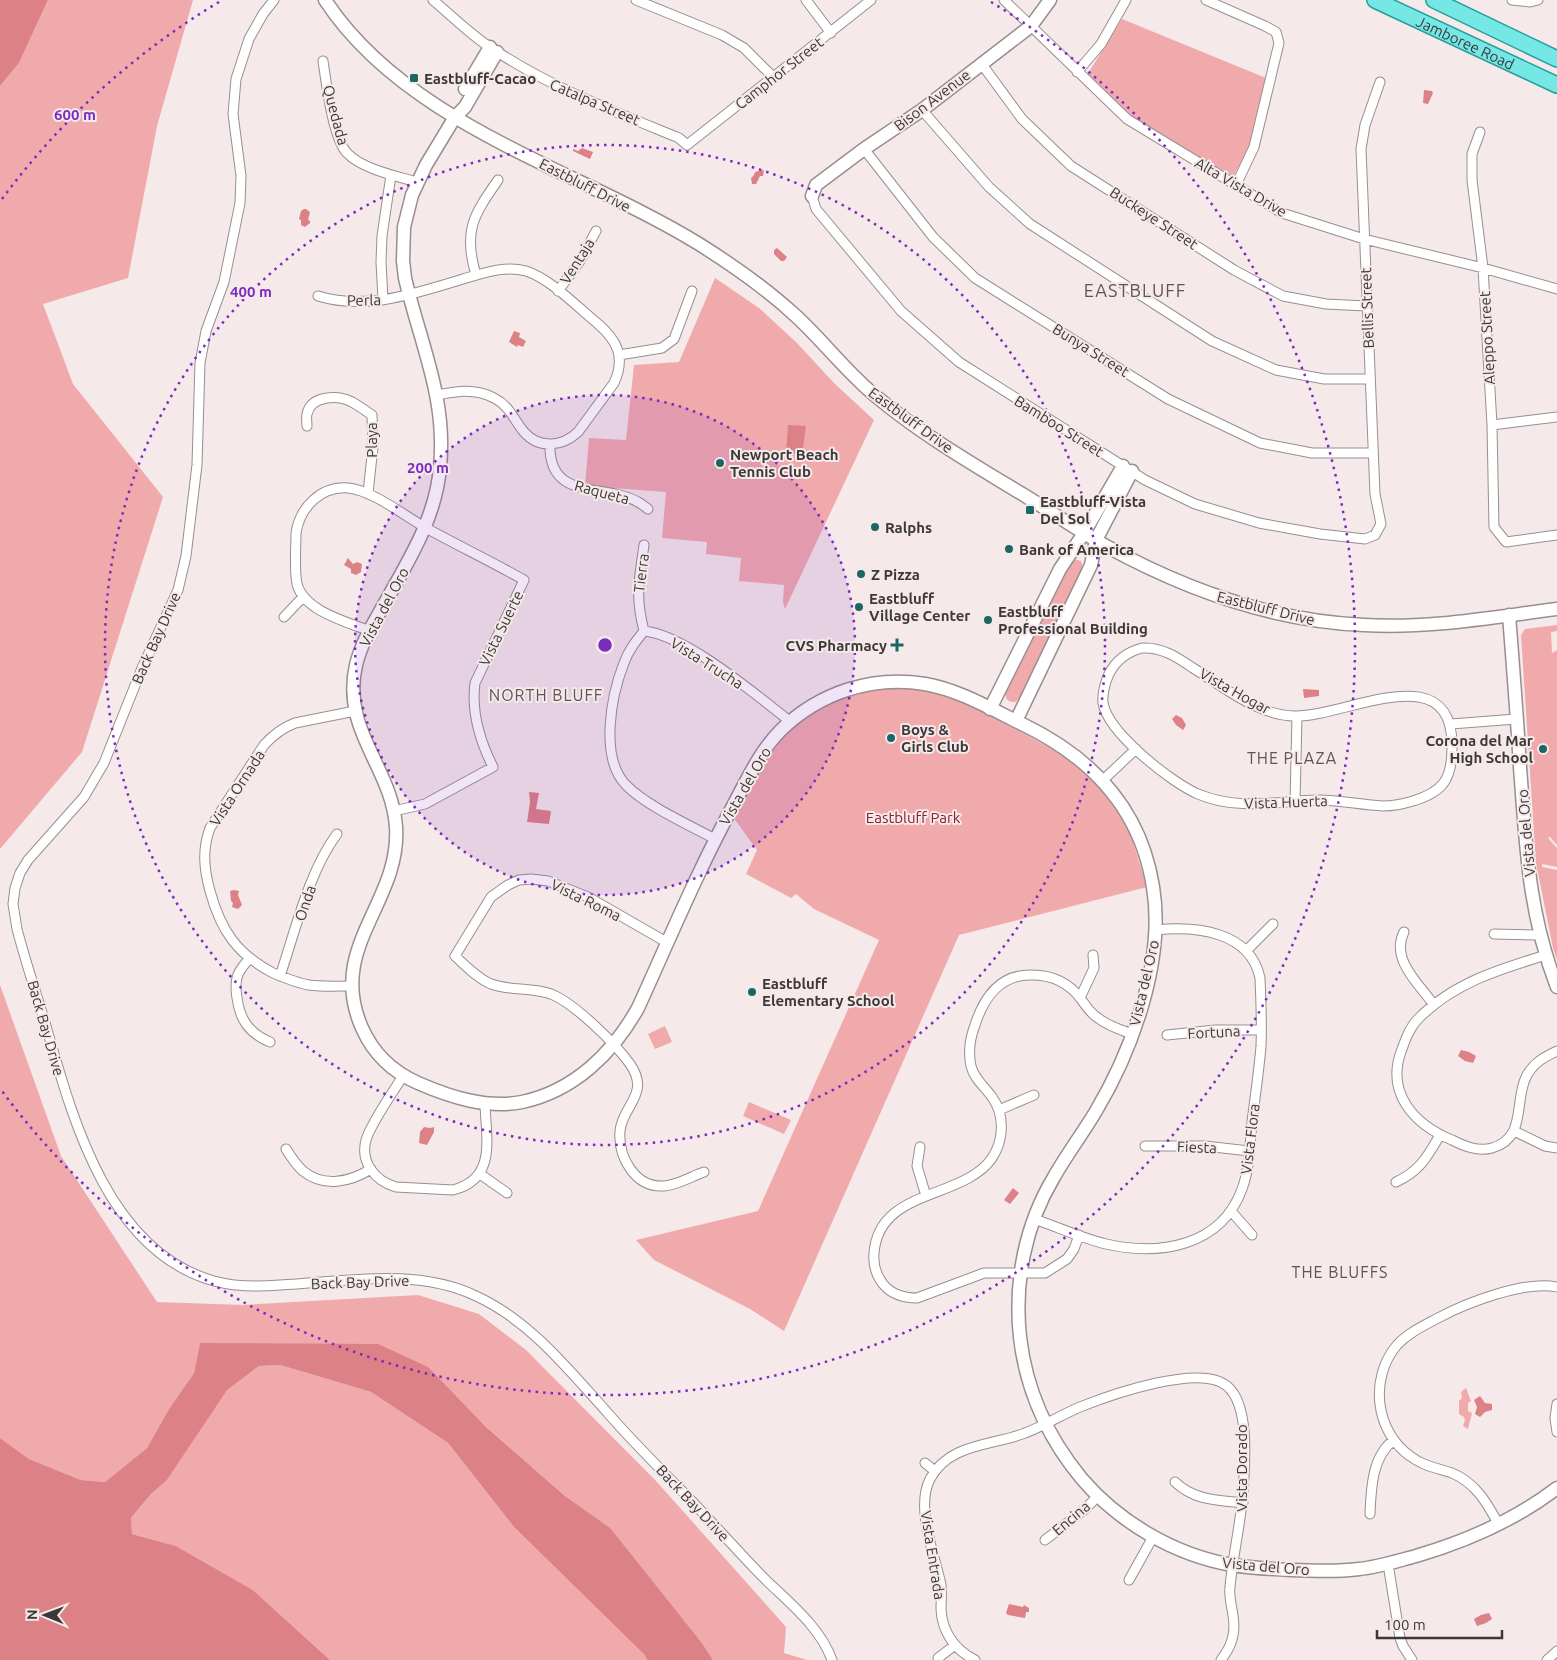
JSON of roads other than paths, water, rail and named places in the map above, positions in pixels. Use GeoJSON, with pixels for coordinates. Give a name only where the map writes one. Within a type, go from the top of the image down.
{"type":"FeatureCollection","features":[{"type":"Feature","properties":{"kind":"main road","name":"Jamboree Road"},"geometry":{"type":"LineString","coordinates":[[1375,0],[1557,85]]}},
{"type":"Feature","properties":{"kind":"main road","name":"Jamboree Road"},"geometry":{"type":"LineString","coordinates":[[1434,0],[1557,59]]}},
{"type":"Feature","properties":{"kind":"street","name":"Back Bay Drive"},"geometry":{"type":"LineString","coordinates":[[274,0],[248,39],[236,79],[233,114],[241,176],[240,203],[224,282],[206,332],[200,363],[197,465],[186,556],[178,590],[139,676],[104,763],[84,797],[28,860],[20,873],[15,888],[13,904],[16,929],[67,1100],[94,1164],[117,1207],[148,1242],[163,1255],[188,1271],[217,1282],[248,1286],[370,1280],[431,1282],[467,1292],[504,1312],[560,1360],[607,1413],[757,1572],[808,1622],[824,1642],[832,1660]]}},
{"type":"Feature","properties":{"kind":"street","name":"Eastbluff Drive"},"geometry":{"type":"LineString","coordinates":[[325,0],[347,30],[379,64],[455,117],[682,234],[729,263],[769,292],[798,318],[855,378],[897,414],[1084,533],[1142,566],[1236,602],[1282,614],[1321,621],[1365,625],[1428,624],[1557,609]]}},
{"type":"Feature","properties":{"kind":"street","name":"Catalpa Street"},"geometry":{"type":"LineString","coordinates":[[433,0],[493,50],[547,81],[679,138],[687,145]]}},
{"type":"Feature","properties":{"kind":"street"},"geometry":{"type":"LineString","coordinates":[[636,0],[722,35],[744,48],[773,77]]}},
{"type":"Feature","properties":{"kind":"street"},"geometry":{"type":"LineString","coordinates":[[806,0],[831,32]]}},
{"type":"Feature","properties":{"kind":"street","name":"Camphor Street"},"geometry":{"type":"LineString","coordinates":[[687,145],[872,0]]}},
{"type":"Feature","properties":{"kind":"street","name":"Alta Vista Drive"},"geometry":{"type":"LineString","coordinates":[[1004,0],[1127,119],[1282,212],[1364,239],[1483,268],[1557,289]]}},
{"type":"Feature","properties":{"kind":"street","name":"Bison Avenue"},"geometry":{"type":"LineString","coordinates":[[812,196],[816,185],[864,149],[922,110],[1030,26],[1050,0]]}},
{"type":"Feature","properties":{"kind":"street"},"geometry":{"type":"LineString","coordinates":[[1078,72],[1101,44],[1126,0]]}},
{"type":"Feature","properties":{"kind":"street"},"geometry":{"type":"LineString","coordinates":[[1206,0],[1276,32],[1279,44],[1254,147],[1236,184]]}},
{"type":"Feature","properties":{"kind":"street"},"geometry":{"type":"LineString","coordinates":[[1512,0],[1530,2],[1538,0]]}},
{"type":"Feature","properties":{"kind":"street","name":"Vista del Oro"},"geometry":{"type":"LineString","coordinates":[[493,50],[464,107],[455,117],[417,182],[407,211],[403,244],[404,266],[409,295],[437,395],[442,435],[440,470],[433,505],[425,527],[370,631],[358,658],[353,687],[355,711],[361,733],[388,791],[394,811],[396,836],[394,860],[389,877],[359,942],[352,969],[353,1002],[365,1035],[374,1049],[385,1062],[403,1076],[421,1084],[485,1104],[516,1103],[541,1097],[559,1089],[592,1066],[614,1045],[630,1024],[715,839],[758,759],[774,738],[813,705],[860,686],[886,682],[911,682],[945,689],[1048,737],[1067,749],[1102,780],[1127,814],[1143,848],[1154,887],[1156,930],[1148,981],[1132,1034],[1107,1092],[1053,1178],[1034,1219],[1020,1274],[1018,1312],[1020,1339],[1025,1365],[1031,1389],[1045,1424],[1065,1457],[1098,1496],[1125,1518],[1153,1537],[1192,1554],[1233,1565],[1260,1568],[1321,1571],[1352,1570],[1388,1564],[1457,1543],[1499,1525],[1534,1505],[1557,1488]]}},
{"type":"Feature","properties":{"kind":"street","name":"Quedada"},"geometry":{"type":"LineString","coordinates":[[323,61],[327,87],[341,145],[352,158],[391,175],[417,182]]}},
{"type":"Feature","properties":{"kind":"street","name":"Buckeye Street"},"geometry":{"type":"LineString","coordinates":[[981,63],[1022,119],[1071,166],[1226,265],[1283,296],[1326,304],[1366,306]]}},
{"type":"Feature","properties":{"kind":"street","name":"Bellis Street"},"geometry":{"type":"LineString","coordinates":[[1375,535],[1381,524],[1374,494],[1361,149],[1365,125],[1380,82]]}},
{"type":"Feature","properties":{"kind":"street"},"geometry":{"type":"LineString","coordinates":[[922,110],[989,187],[1030,224],[1212,341],[1276,370],[1324,379],[1370,379]]}},
{"type":"Feature","properties":{"kind":"street","name":"Aleppo Street"},"geometry":{"type":"LineString","coordinates":[[1480,132],[1472,154],[1472,180],[1483,268],[1492,425],[1494,527],[1506,542],[1557,535]]}},
{"type":"Feature","properties":{"kind":"street","name":"Bunya Street"},"geometry":{"type":"LineString","coordinates":[[864,149],[933,237],[975,278],[1168,399],[1260,442],[1312,453],[1373,453]]}},
{"type":"Feature","properties":{"kind":"street"},"geometry":{"type":"LineString","coordinates":[[383,300],[382,236],[391,175]]}},
{"type":"Feature","properties":{"kind":"street"},"geometry":{"type":"LineString","coordinates":[[476,275],[470,249],[472,226],[481,205],[498,180]]}},
{"type":"Feature","properties":{"kind":"street","name":"Bamboo Street"},"geometry":{"type":"LineString","coordinates":[[812,196],[816,209],[901,311],[959,362],[1145,480],[1195,504],[1259,523],[1320,534],[1365,539],[1375,535]]}},
{"type":"Feature","properties":{"kind":"street","name":"Ventaja"},"geometry":{"type":"LineString","coordinates":[[558,291],[580,262],[596,231]]}},
{"type":"Feature","properties":{"kind":"street","name":"Perla"},"geometry":{"type":"LineString","coordinates":[[318,296],[346,302],[383,300],[409,295],[476,275],[503,269],[516,269],[535,274],[558,291],[606,332],[612,339],[619,355]]}},
{"type":"Feature","properties":{"kind":"street"},"geometry":{"type":"LineString","coordinates":[[437,395],[465,391],[488,395],[506,406],[529,437],[537,442],[550,444],[566,441],[578,432],[614,383],[620,364],[619,355],[662,348],[674,339],[692,291]]}},
{"type":"Feature","properties":{"kind":"street","name":"Playa"},"geometry":{"type":"LineString","coordinates":[[307,426],[306,415],[310,408],[320,400],[327,398],[345,399],[372,415],[372,461],[368,493]]}},
{"type":"Feature","properties":{"kind":"street"},"geometry":{"type":"LineString","coordinates":[[1492,425],[1557,418]]}},
{"type":"Feature","properties":{"kind":"street","name":"Raqueta"},"geometry":{"type":"LineString","coordinates":[[550,444],[552,462],[566,482],[581,488],[624,497],[638,502],[648,509]]}},
{"type":"Feature","properties":{"kind":"street"},"geometry":{"type":"LineString","coordinates":[[990,709],[1060,569],[1128,469]]}},
{"type":"Feature","properties":{"kind":"street"},"geometry":{"type":"LineString","coordinates":[[1016,721],[1091,565],[1096,540],[1128,469]]}},
{"type":"Feature","properties":{"kind":"street"},"geometry":{"type":"LineString","coordinates":[[370,631],[314,606],[303,597],[297,584],[296,576],[296,533],[301,515],[314,499],[330,490],[348,488],[368,493],[425,527]]}},
{"type":"Feature","properties":{"kind":"street","name":"Vista Suerte"},"geometry":{"type":"LineString","coordinates":[[394,811],[426,804],[493,768],[476,722],[475,683],[524,580],[425,527]]}},
{"type":"Feature","properties":{"kind":"street","name":"Tierra"},"geometry":{"type":"LineString","coordinates":[[644,545],[638,589],[638,607],[644,630]]}},
{"type":"Feature","properties":{"kind":"street"},"geometry":{"type":"LineString","coordinates":[[284,617],[303,597]]}},
{"type":"Feature","properties":{"kind":"street","name":"Vista del Oro"},"geometry":{"type":"LineString","coordinates":[[1509,615],[1526,851],[1531,893],[1540,935],[1557,987]]}},
{"type":"Feature","properties":{"kind":"street"},"geometry":{"type":"LineString","coordinates":[[644,630],[629,651],[618,683],[612,710],[610,738],[613,764],[619,778],[634,793],[715,839]]}},
{"type":"Feature","properties":{"kind":"street","name":"Vista Trucha"},"geometry":{"type":"LineString","coordinates":[[644,630],[652,631],[694,651],[738,681],[791,722]]}},
{"type":"Feature","properties":{"kind":"street","name":"Vista Hogar"},"geometry":{"type":"LineString","coordinates":[[1103,702],[1108,677],[1118,661],[1133,650],[1151,648],[1169,653],[1256,706],[1283,715],[1314,714],[1394,696],[1411,695],[1441,708],[1447,714],[1451,724]]}},
{"type":"Feature","properties":{"kind":"street","name":"Vista Huerta"},"geometry":{"type":"LineString","coordinates":[[1103,702],[1109,719],[1117,730],[1173,781],[1200,795],[1222,802],[1244,805],[1333,800],[1386,806],[1399,805],[1431,795],[1442,786],[1450,774],[1452,755],[1451,724]]}},
{"type":"Feature","properties":{"kind":"street","name":"Vista Ornada"},"geometry":{"type":"LineString","coordinates":[[352,986],[307,984],[280,976],[249,959],[232,942],[226,932],[212,899],[204,859],[206,839],[210,828],[264,745],[278,732],[295,723],[355,711]]}},
{"type":"Feature","properties":{"kind":"street"},"geometry":{"type":"LineString","coordinates":[[1295,802],[1297,716]]}},
{"type":"Feature","properties":{"kind":"street"},"geometry":{"type":"LineString","coordinates":[[1451,724],[1516,719]]}},
{"type":"Feature","properties":{"kind":"street"},"geometry":{"type":"LineString","coordinates":[[1102,780],[1136,749]]}},
{"type":"Feature","properties":{"kind":"street","name":"Onda"},"geometry":{"type":"LineString","coordinates":[[280,976],[313,879],[327,848],[336,834]]}},
{"type":"Feature","properties":{"kind":"street","name":"Vista Roma"},"geometry":{"type":"LineString","coordinates":[[614,1045],[574,1007],[563,1000],[538,991],[491,984],[481,979],[455,956],[491,897],[519,880],[531,879],[548,881],[588,898],[668,943]]}},
{"type":"Feature","properties":{"kind":"street"},"geometry":{"type":"LineString","coordinates":[[1156,930],[1175,928],[1203,931],[1230,940],[1247,950],[1273,924]]}},
{"type":"Feature","properties":{"kind":"street"},"geometry":{"type":"LineString","coordinates":[[1404,932],[1400,942],[1401,958],[1434,1005]]}},
{"type":"Feature","properties":{"kind":"street"},"geometry":{"type":"LineString","coordinates":[[1494,934],[1540,935]]}},
{"type":"Feature","properties":{"kind":"street","name":"Vista Flora"},"geometry":{"type":"LineString","coordinates":[[1034,1219],[1104,1244],[1121,1247],[1156,1248],[1173,1247],[1193,1241],[1211,1231],[1231,1211],[1243,1188],[1249,1151],[1261,1030],[1260,978],[1257,965],[1247,950]]}},
{"type":"Feature","properties":{"kind":"street"},"geometry":{"type":"LineString","coordinates":[[1080,998],[1094,968],[1094,955]]}},
{"type":"Feature","properties":{"kind":"street"},"geometry":{"type":"LineString","coordinates":[[1546,955],[1486,974],[1459,988],[1417,1019],[1406,1036],[1398,1059],[1396,1079],[1402,1098],[1419,1119],[1440,1135],[1462,1145],[1483,1149],[1501,1144],[1514,1131],[1522,1087],[1526,1077],[1536,1063],[1557,1050]]}},
{"type":"Feature","properties":{"kind":"street"},"geometry":{"type":"LineString","coordinates":[[249,959],[237,978],[236,986],[240,1013],[248,1028],[254,1034],[270,1042]]}},
{"type":"Feature","properties":{"kind":"street"},"geometry":{"type":"LineString","coordinates":[[1079,1235],[1074,1249],[1067,1259],[1045,1273],[984,1273],[917,1298],[897,1295],[888,1289],[875,1269],[876,1243],[891,1218],[906,1205],[974,1175],[987,1164],[997,1148],[1001,1128],[999,1110],[973,1071],[970,1060],[970,1047],[972,1033],[986,998],[998,985],[1008,979],[1026,974],[1049,977],[1064,983],[1099,1019],[1132,1034]]}},
{"type":"Feature","properties":{"kind":"street","name":"Fortuna"},"geometry":{"type":"LineString","coordinates":[[1167,1035],[1215,1030],[1261,1030]]}},
{"type":"Feature","properties":{"kind":"street"},"geometry":{"type":"LineString","coordinates":[[614,1045],[630,1064],[637,1081],[635,1098],[622,1121],[620,1131],[625,1159],[629,1168],[647,1183],[664,1186],[704,1172]]}},
{"type":"Feature","properties":{"kind":"street"},"geometry":{"type":"LineString","coordinates":[[403,1076],[366,1138],[365,1154],[371,1169],[382,1181],[396,1187],[445,1191],[462,1188],[474,1180],[480,1174],[485,1163],[485,1104]]}},
{"type":"Feature","properties":{"kind":"street"},"geometry":{"type":"LineString","coordinates":[[999,1110],[1034,1095]]}},
{"type":"Feature","properties":{"kind":"street"},"geometry":{"type":"LineString","coordinates":[[1514,1131],[1545,1146],[1557,1148]]}},
{"type":"Feature","properties":{"kind":"street"},"geometry":{"type":"LineString","coordinates":[[1396,1182],[1407,1177],[1423,1164],[1440,1135]]}},
{"type":"Feature","properties":{"kind":"street","name":"Fiesta"},"geometry":{"type":"LineString","coordinates":[[1145,1146],[1205,1146],[1249,1151]]}},
{"type":"Feature","properties":{"kind":"street"},"geometry":{"type":"LineString","coordinates":[[920,1147],[917,1166],[926,1196]]}},
{"type":"Feature","properties":{"kind":"street"},"geometry":{"type":"LineString","coordinates":[[286,1149],[305,1172],[320,1179],[343,1181],[353,1179],[371,1169]]}},
{"type":"Feature","properties":{"kind":"street"},"geometry":{"type":"LineString","coordinates":[[480,1174],[506,1193]]}},
{"type":"Feature","properties":{"kind":"street"},"geometry":{"type":"LineString","coordinates":[[1231,1211],[1252,1235]]}},
{"type":"Feature","properties":{"kind":"street"},"geometry":{"type":"LineString","coordinates":[[1499,1525],[1487,1502],[1471,1485],[1451,1473],[1420,1463],[1410,1457],[1394,1440],[1384,1423],[1381,1412],[1379,1388],[1381,1377],[1387,1360],[1405,1337],[1451,1311],[1478,1300],[1520,1289],[1544,1286],[1557,1287]]}},
{"type":"Feature","properties":{"kind":"street","name":"Vista Dorado"},"geometry":{"type":"LineString","coordinates":[[1045,1424],[1101,1399],[1142,1387],[1199,1377],[1217,1380],[1228,1387],[1240,1408],[1244,1458],[1243,1503],[1233,1565]]}},
{"type":"Feature","properties":{"kind":"street"},"geometry":{"type":"LineString","coordinates":[[1557,1404],[1555,1418],[1557,1432]]}},
{"type":"Feature","properties":{"kind":"street"},"geometry":{"type":"LineString","coordinates":[[924,1464],[934,1471],[942,1462],[962,1450],[1019,1436],[1045,1424]]}},
{"type":"Feature","properties":{"kind":"street"},"geometry":{"type":"LineString","coordinates":[[1370,1514],[1372,1485],[1379,1456],[1394,1440]]}},
{"type":"Feature","properties":{"kind":"street","name":"Vista Entrada"},"geometry":{"type":"LineString","coordinates":[[934,1471],[926,1490],[924,1511],[941,1584],[942,1618],[945,1629],[955,1645],[976,1660]]}},
{"type":"Feature","properties":{"kind":"street"},"geometry":{"type":"LineString","coordinates":[[1176,1482],[1195,1496],[1243,1503]]}},
{"type":"Feature","properties":{"kind":"street","name":"Encina"},"geometry":{"type":"LineString","coordinates":[[1045,1540],[1084,1510],[1098,1496]]}},
{"type":"Feature","properties":{"kind":"street"},"geometry":{"type":"LineString","coordinates":[[1129,1580],[1153,1537]]}},
{"type":"Feature","properties":{"kind":"street"},"geometry":{"type":"LineString","coordinates":[[1388,1564],[1400,1638],[1412,1660]]}},
{"type":"Feature","properties":{"kind":"street"},"geometry":{"type":"LineString","coordinates":[[1222,1660],[1230,1646],[1233,1635],[1234,1617],[1230,1588],[1233,1565]]}},
{"type":"Feature","properties":{"kind":"street"},"geometry":{"type":"LineString","coordinates":[[938,1658],[955,1645]]}},
{"type":"Feature","properties":{"kind":"street"},"geometry":{"type":"LineString","coordinates":[[1547,1660],[1557,1651]]}},
{"type":"Feature","properties":{"kind":"place","name":"Eastbluff-Cacao"},"geometry":{"type":"Point","coordinates":[414,78]}},
{"type":"Feature","properties":{"kind":"place","name":"Newport Beach Tennis Club"},"geometry":{"type":"Point","coordinates":[720,463]}},
{"type":"Feature","properties":{"kind":"place","name":"Eastbluff-Vista Del Sol"},"geometry":{"type":"Point","coordinates":[1030,510]}},
{"type":"Feature","properties":{"kind":"place","name":"Ralphs"},"geometry":{"type":"Point","coordinates":[875,527]}},
{"type":"Feature","properties":{"kind":"place","name":"Bank of America"},"geometry":{"type":"Point","coordinates":[1009,549]}},
{"type":"Feature","properties":{"kind":"place","name":"Z Pizza"},"geometry":{"type":"Point","coordinates":[861,574]}},
{"type":"Feature","properties":{"kind":"place","name":"Eastbluff Village Center"},"geometry":{"type":"Point","coordinates":[859,607]}},
{"type":"Feature","properties":{"kind":"place","name":"Eastbluff Professional Building"},"geometry":{"type":"Point","coordinates":[988,620]}},
{"type":"Feature","properties":{"kind":"place","name":"CVS Pharmacy"},"geometry":{"type":"Point","coordinates":[897,645]}},
{"type":"Feature","properties":{"kind":"place","name":"Boys & Girls Club"},"geometry":{"type":"Point","coordinates":[891,738]}},
{"type":"Feature","properties":{"kind":"place","name":"Corona del Mar High School"},"geometry":{"type":"Point","coordinates":[1543,749]}},
{"type":"Feature","properties":{"kind":"place","name":"Eastbluff Elementary School"},"geometry":{"type":"Point","coordinates":[752,992]}},
{"type":"Feature","properties":{"kind":"district","name":"EASTBLUFF"},"geometry":{"type":"Point","coordinates":[1135,290]}},
{"type":"Feature","properties":{"kind":"district","name":"NORTH BLUFF"},"geometry":{"type":"Point","coordinates":[546,695]}},
{"type":"Feature","properties":{"kind":"district","name":"THE PLAZA"},"geometry":{"type":"Point","coordinates":[1292,758]}},
{"type":"Feature","properties":{"kind":"district","name":"THE BLUFFS"},"geometry":{"type":"Point","coordinates":[1340,1272]}},
{"type":"Feature","properties":{"kind":"park label","name":"Eastbluff Park"},"geometry":{"type":"Point","coordinates":[913,817]}}]}
